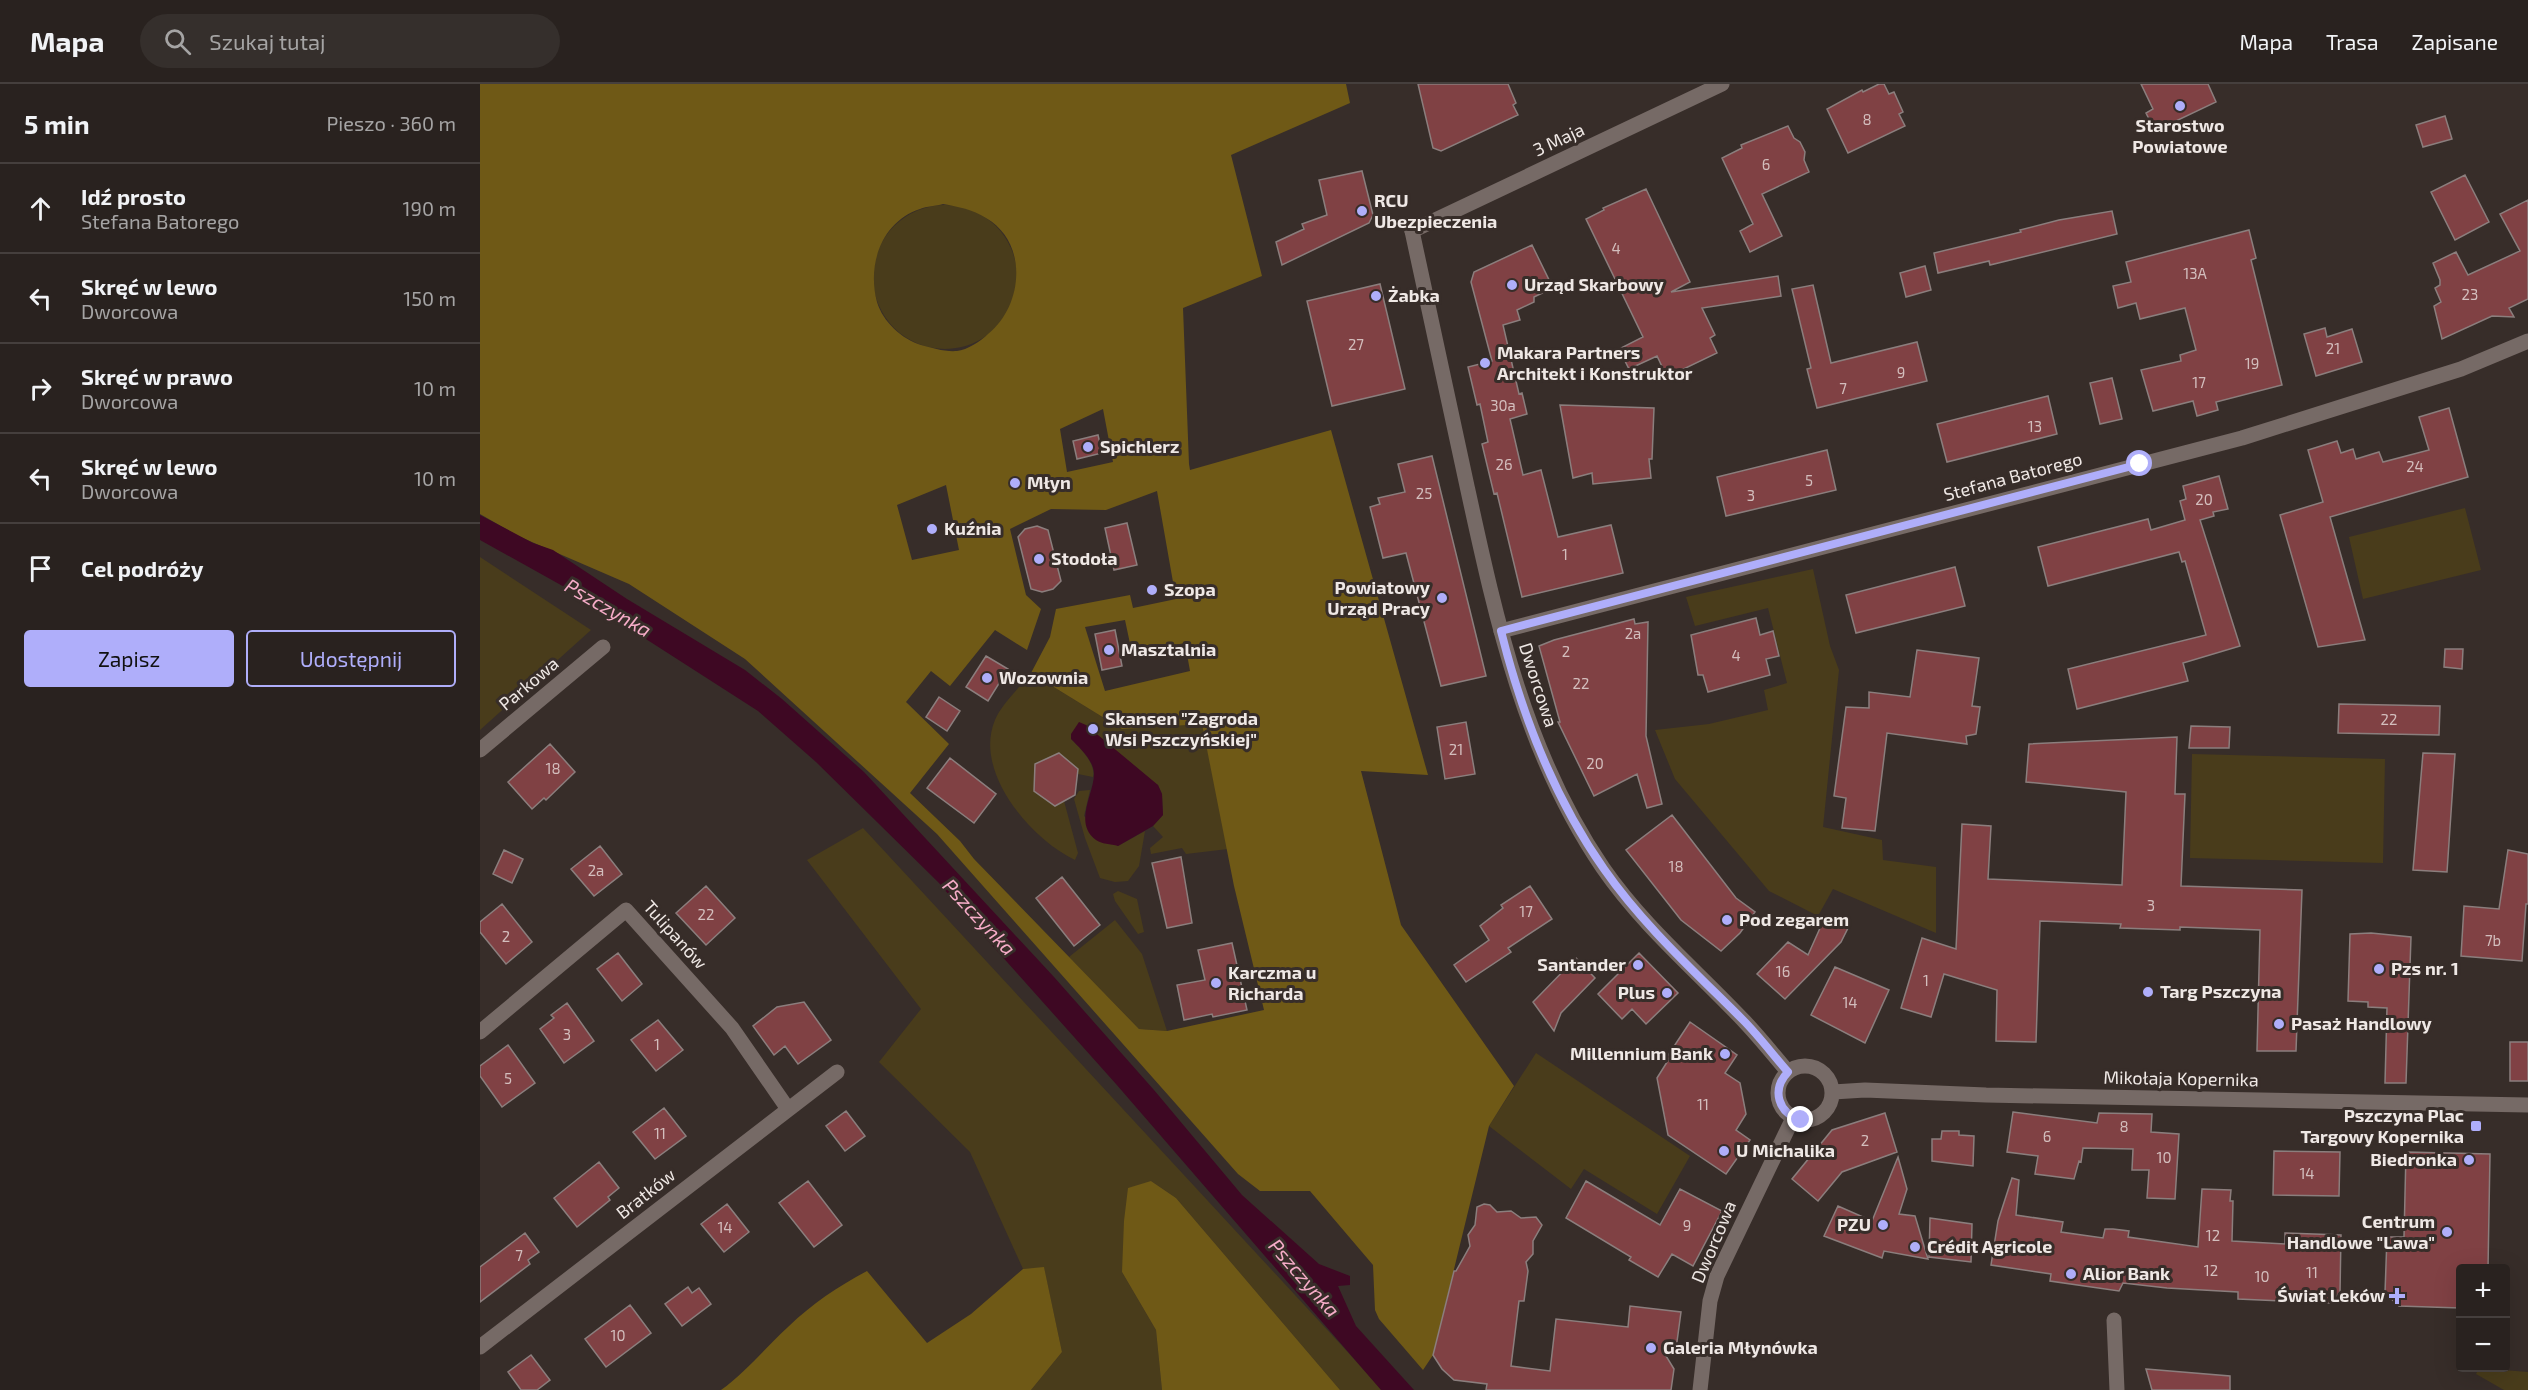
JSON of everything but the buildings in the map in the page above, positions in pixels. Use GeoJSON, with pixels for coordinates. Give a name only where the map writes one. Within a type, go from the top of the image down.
{"type":"FeatureCollection","features":[{"type":"Feature","properties":{"kind":"street","name":"3 Maja"},"geometry":{"type":"LineString","coordinates":[[1412,231],[1722,84]]}},
{"type":"Feature","properties":{"kind":"street","name":"Dworcowa"},"geometry":{"type":"LineString","coordinates":[[1412,231],[1501,631],[1534,737],[1581,834],[1605,870],[1687,966],[1745,1022],[1788,1072]]}},
{"type":"Feature","properties":{"kind":"street","name":"Stefana Batorego"},"geometry":{"type":"LineString","coordinates":[[1501,631],[2242,438],[2461,369],[2528,341]]}},
{"type":"Feature","properties":{"kind":"street","name":"Parkowa"},"geometry":{"type":"LineString","coordinates":[[480,750],[603,647]]}},
{"type":"Feature","properties":{"kind":"street","name":"Tulipanów"},"geometry":{"type":"LineString","coordinates":[[480,1032],[626,910],[732,1028],[788,1109]]}},
{"type":"Feature","properties":{"kind":"street"},"geometry":{"type":"LineString","coordinates":[[1801,1066],[1815,1068],[1827,1077],[1833,1092],[1830,1105],[1818,1118],[1801,1120],[1793,1118],[1786,1113],[1779,1099],[1780,1083],[1788,1072],[1801,1066]]}},
{"type":"Feature","properties":{"kind":"street","name":"Bratków"},"geometry":{"type":"LineString","coordinates":[[480,1347],[837,1072]]}},
{"type":"Feature","properties":{"kind":"street","name":"Mikołaja Kopernika"},"geometry":{"type":"LineString","coordinates":[[1833,1092],[1865,1090],[1986,1095],[2528,1105]]}},
{"type":"Feature","properties":{"kind":"street","name":"Dworcowa"},"geometry":{"type":"LineString","coordinates":[[1700,1390],[1710,1301],[1717,1276],[1793,1118]]}},
{"type":"Feature","properties":{"kind":"street"},"geometry":{"type":"LineString","coordinates":[[2114,1320],[2117,1390]]}},
{"type":"Feature","properties":{"kind":"shaded area"},"geometry":{"type":"Polygon","coordinates":[[[480,84],[1346,84],[1350,103],[1231,155],[1262,276],[1183,308],[1189,464],[1190,470],[1331,430],[1428,775],[1361,771],[1401,925],[1514,1086],[1489,1126],[1433,1355],[1423,1370],[1379,1319],[1375,1310],[1373,1265],[1310,1191],[1260,1191],[1238,1174],[937,834],[745,659],[629,584],[518,536],[480,514],[480,84]],[[943,204],[923,208],[907,215],[895,224],[880,246],[874,274],[877,302],[889,323],[900,334],[914,342],[943,350],[965,349],[985,337],[1000,322],[1008,308],[1014,292],[1015,258],[1000,229],[976,212],[943,204]],[[1103,409],[1060,429],[1067,472],[1113,462],[1103,409]],[[946,485],[897,505],[912,560],[959,550],[946,485]],[[1157,491],[1106,510],[1051,509],[1010,529],[1026,595],[1041,609],[1027,650],[995,630],[950,686],[931,671],[906,702],[949,744],[910,793],[960,841],[974,859],[1139,1029],[1167,1031],[1264,1010],[1234,886],[1202,724],[1122,729],[1031,673],[1050,637],[1056,609],[1130,595],[1133,608],[1176,599],[1157,491]],[[1125,620],[1085,627],[1105,691],[1190,671],[1185,643],[1132,653],[1125,620]]]}},
{"type":"Feature","properties":{"kind":"shaded area"},"geometry":{"type":"Polygon","coordinates":[[[945,205],[973,210],[996,226],[1012,249],[1017,277],[1012,305],[996,328],[973,344],[945,349],[917,344],[894,328],[878,305],[873,277],[878,249],[894,226],[917,210],[945,205]]]}},
{"type":"Feature","properties":{"kind":"shaded area"},"geometry":{"type":"Polygon","coordinates":[[[2465,508],[2481,570],[2363,599],[2349,537],[2465,508]]]}},
{"type":"Feature","properties":{"kind":"shaded area"},"geometry":{"type":"Polygon","coordinates":[[[480,557],[591,630],[480,730],[480,557]]]}},
{"type":"Feature","properties":{"kind":"shaded area"},"geometry":{"type":"Polygon","coordinates":[[[1813,569],[1830,646],[1839,670],[1823,827],[1882,840],[1883,860],[1936,867],[1936,933],[1833,889],[1818,916],[1769,891],[1675,779],[1655,730],[1709,724],[1768,710],[1764,690],[1787,683],[1768,608],[1695,626],[1686,597],[1813,569]]]}},
{"type":"Feature","properties":{"kind":"shaded area"},"geometry":{"type":"Polygon","coordinates":[[[1031,673],[1122,729],[1202,723],[1228,849],[1186,854],[1182,848],[1151,854],[1150,848],[1163,837],[1153,826],[1163,815],[1162,794],[1158,785],[1071,739],[1090,761],[1093,777],[1078,774],[1078,769],[1059,753],[1035,764],[1034,791],[1055,805],[1064,801],[1078,853],[1075,860],[1041,837],[1010,802],[999,782],[992,761],[990,740],[998,714],[1031,673]]]}},
{"type":"Feature","properties":{"kind":"shaded area"},"geometry":{"type":"Polygon","coordinates":[[[2192,754],[2385,759],[2383,863],[2190,858],[2192,754]]]}},
{"type":"Feature","properties":{"kind":"shaded area"},"geometry":{"type":"Polygon","coordinates":[[[1090,790],[1084,816],[1118,846],[1145,831],[1139,866],[1128,881],[1115,882],[1100,878],[1074,799],[1079,791],[1090,790]]]}},
{"type":"Feature","properties":{"kind":"shaded area"},"geometry":{"type":"Polygon","coordinates":[[[863,828],[1382,1390],[1340,1390],[1176,1198],[1151,1181],[1122,1272],[1156,1330],[1162,1390],[1031,1390],[1062,1352],[1044,1268],[1023,1269],[970,1152],[879,1062],[921,1009],[807,860],[863,828]]]}},
{"type":"Feature","properties":{"kind":"shaded area"},"geometry":{"type":"Polygon","coordinates":[[[1118,891],[1137,899],[1144,932],[1138,934],[1115,901],[1113,894],[1118,891]]]}},
{"type":"Feature","properties":{"kind":"shaded area"},"geometry":{"type":"Polygon","coordinates":[[[1115,920],[1142,954],[1167,1031],[1139,1029],[1069,957],[1115,920]]]}},
{"type":"Feature","properties":{"kind":"shaded area"},"geometry":{"type":"Polygon","coordinates":[[[1536,1053],[1690,1156],[1657,1214],[1584,1169],[1571,1189],[1489,1126],[1536,1053]]]}},
{"type":"Feature","properties":{"kind":"shaded area"},"geometry":{"type":"Polygon","coordinates":[[[1151,1181],[1176,1198],[1340,1390],[1162,1390],[1156,1330],[1122,1272],[1128,1188],[1151,1181]]]}},
{"type":"Feature","properties":{"kind":"shaded area"},"geometry":{"type":"Polygon","coordinates":[[[1044,1267],[1062,1352],[1031,1390],[721,1390],[739,1376],[807,1310],[835,1289],[867,1271],[927,1343],[971,1314],[1023,1269],[1044,1267]]]}},
{"type":"Feature","properties":{"kind":"shaded area"},"geometry":{"type":"Polygon","coordinates":[[[2510,1371],[2528,1372],[2528,1390],[2504,1390],[2476,1374],[2477,1372],[2510,1371]]]}},
{"type":"Feature","properties":{"kind":"water","name":"Pszczynka"},"geometry":{"type":"Polygon","coordinates":[[[480,515],[533,543],[553,550],[627,599],[745,670],[782,699],[864,772],[1054,977],[1154,1090],[1242,1195],[1319,1264],[1350,1276],[1350,1285],[1338,1286],[1356,1326],[1414,1390],[1381,1390],[939,883],[816,762],[758,711],[568,589],[480,540],[480,515]]]}},
{"type":"Feature","properties":{"kind":"water"},"geometry":{"type":"Polygon","coordinates":[[[1079,722],[1086,725],[1158,785],[1162,794],[1163,815],[1153,826],[1118,846],[1096,840],[1089,833],[1086,825],[1086,808],[1094,774],[1089,760],[1071,739],[1071,734],[1079,722]]]}},
{"type":"Feature","properties":{"kind":"place","name":"Starostwo Powiatowe"},"geometry":{"type":"Point","coordinates":[2180,106]}},
{"type":"Feature","properties":{"kind":"place","name":"RCU Ubezpieczenia"},"geometry":{"type":"Point","coordinates":[1362,211]}},
{"type":"Feature","properties":{"kind":"place","name":"Urząd Skarbowy"},"geometry":{"type":"Point","coordinates":[1512,285]}},
{"type":"Feature","properties":{"kind":"place","name":"Żabka"},"geometry":{"type":"Point","coordinates":[1376,296]}},
{"type":"Feature","properties":{"kind":"place","name":"Makara Partners Architekt i Konstruktor"},"geometry":{"type":"Point","coordinates":[1485,363]}},
{"type":"Feature","properties":{"kind":"place","name":"Spichlerz"},"geometry":{"type":"Point","coordinates":[1088,447]}},
{"type":"Feature","properties":{"kind":"place","name":"Młyn"},"geometry":{"type":"Point","coordinates":[1015,483]}},
{"type":"Feature","properties":{"kind":"place","name":"Kuźnia"},"geometry":{"type":"Point","coordinates":[932,529]}},
{"type":"Feature","properties":{"kind":"place","name":"Stodoła"},"geometry":{"type":"Point","coordinates":[1039,559]}},
{"type":"Feature","properties":{"kind":"place","name":"Szopa"},"geometry":{"type":"Point","coordinates":[1152,590]}},
{"type":"Feature","properties":{"kind":"place","name":"Powiatowy Urząd Pracy"},"geometry":{"type":"Point","coordinates":[1442,598]}},
{"type":"Feature","properties":{"kind":"place","name":"Masztalnia"},"geometry":{"type":"Point","coordinates":[1109,650]}},
{"type":"Feature","properties":{"kind":"place","name":"Wozownia"},"geometry":{"type":"Point","coordinates":[987,678]}},
{"type":"Feature","properties":{"kind":"place","name":"Skansen \"Zagroda Wsi Pszczyńskiej\""},"geometry":{"type":"Point","coordinates":[1093,729]}},
{"type":"Feature","properties":{"kind":"place","name":"Pod zegarem"},"geometry":{"type":"Point","coordinates":[1727,920]}},
{"type":"Feature","properties":{"kind":"place","name":"Santander"},"geometry":{"type":"Point","coordinates":[1638,965]}},
{"type":"Feature","properties":{"kind":"place","name":"Pzs nr. 1"},"geometry":{"type":"Point","coordinates":[2379,969]}},
{"type":"Feature","properties":{"kind":"place","name":"Karczma u Richarda"},"geometry":{"type":"Point","coordinates":[1216,983]}},
{"type":"Feature","properties":{"kind":"place","name":"Targ Pszczyna"},"geometry":{"type":"Point","coordinates":[2148,992]}},
{"type":"Feature","properties":{"kind":"place","name":"Plus"},"geometry":{"type":"Point","coordinates":[1667,993]}},
{"type":"Feature","properties":{"kind":"place","name":"Pasaż Handlowy"},"geometry":{"type":"Point","coordinates":[2279,1024]}},
{"type":"Feature","properties":{"kind":"place","name":"Millennium Bank"},"geometry":{"type":"Point","coordinates":[1725,1054]}},
{"type":"Feature","properties":{"kind":"place","name":"Pszczyna Plac Targowy Kopernika"},"geometry":{"type":"Point","coordinates":[2476,1126]}},
{"type":"Feature","properties":{"kind":"place","name":"U Michalika"},"geometry":{"type":"Point","coordinates":[1724,1151]}},
{"type":"Feature","properties":{"kind":"place","name":"Biedronka"},"geometry":{"type":"Point","coordinates":[2469,1160]}},
{"type":"Feature","properties":{"kind":"place","name":"PZU"},"geometry":{"type":"Point","coordinates":[1883,1225]}},
{"type":"Feature","properties":{"kind":"place","name":"Centrum Handlowe \"Lawa\""},"geometry":{"type":"Point","coordinates":[2447,1232]}},
{"type":"Feature","properties":{"kind":"place","name":"Crédit Agricole"},"geometry":{"type":"Point","coordinates":[1915,1247]}},
{"type":"Feature","properties":{"kind":"place","name":"Alior Bank"},"geometry":{"type":"Point","coordinates":[2071,1274]}},
{"type":"Feature","properties":{"kind":"place","name":"Świat Leków"},"geometry":{"type":"Point","coordinates":[2397,1296]}},
{"type":"Feature","properties":{"kind":"place","name":"Galeria Młynówka"},"geometry":{"type":"Point","coordinates":[1651,1348]}},
{"type":"Feature","properties":{"kind":"route"},"geometry":{"type":"LineString","coordinates":[[1801,1120],[1786,1113],[1779,1099],[1780,1083],[1788,1072],[1745,1022],[1687,966],[1622,893],[1581,834],[1534,737],[1501,631],[2140,464]]}}]}
